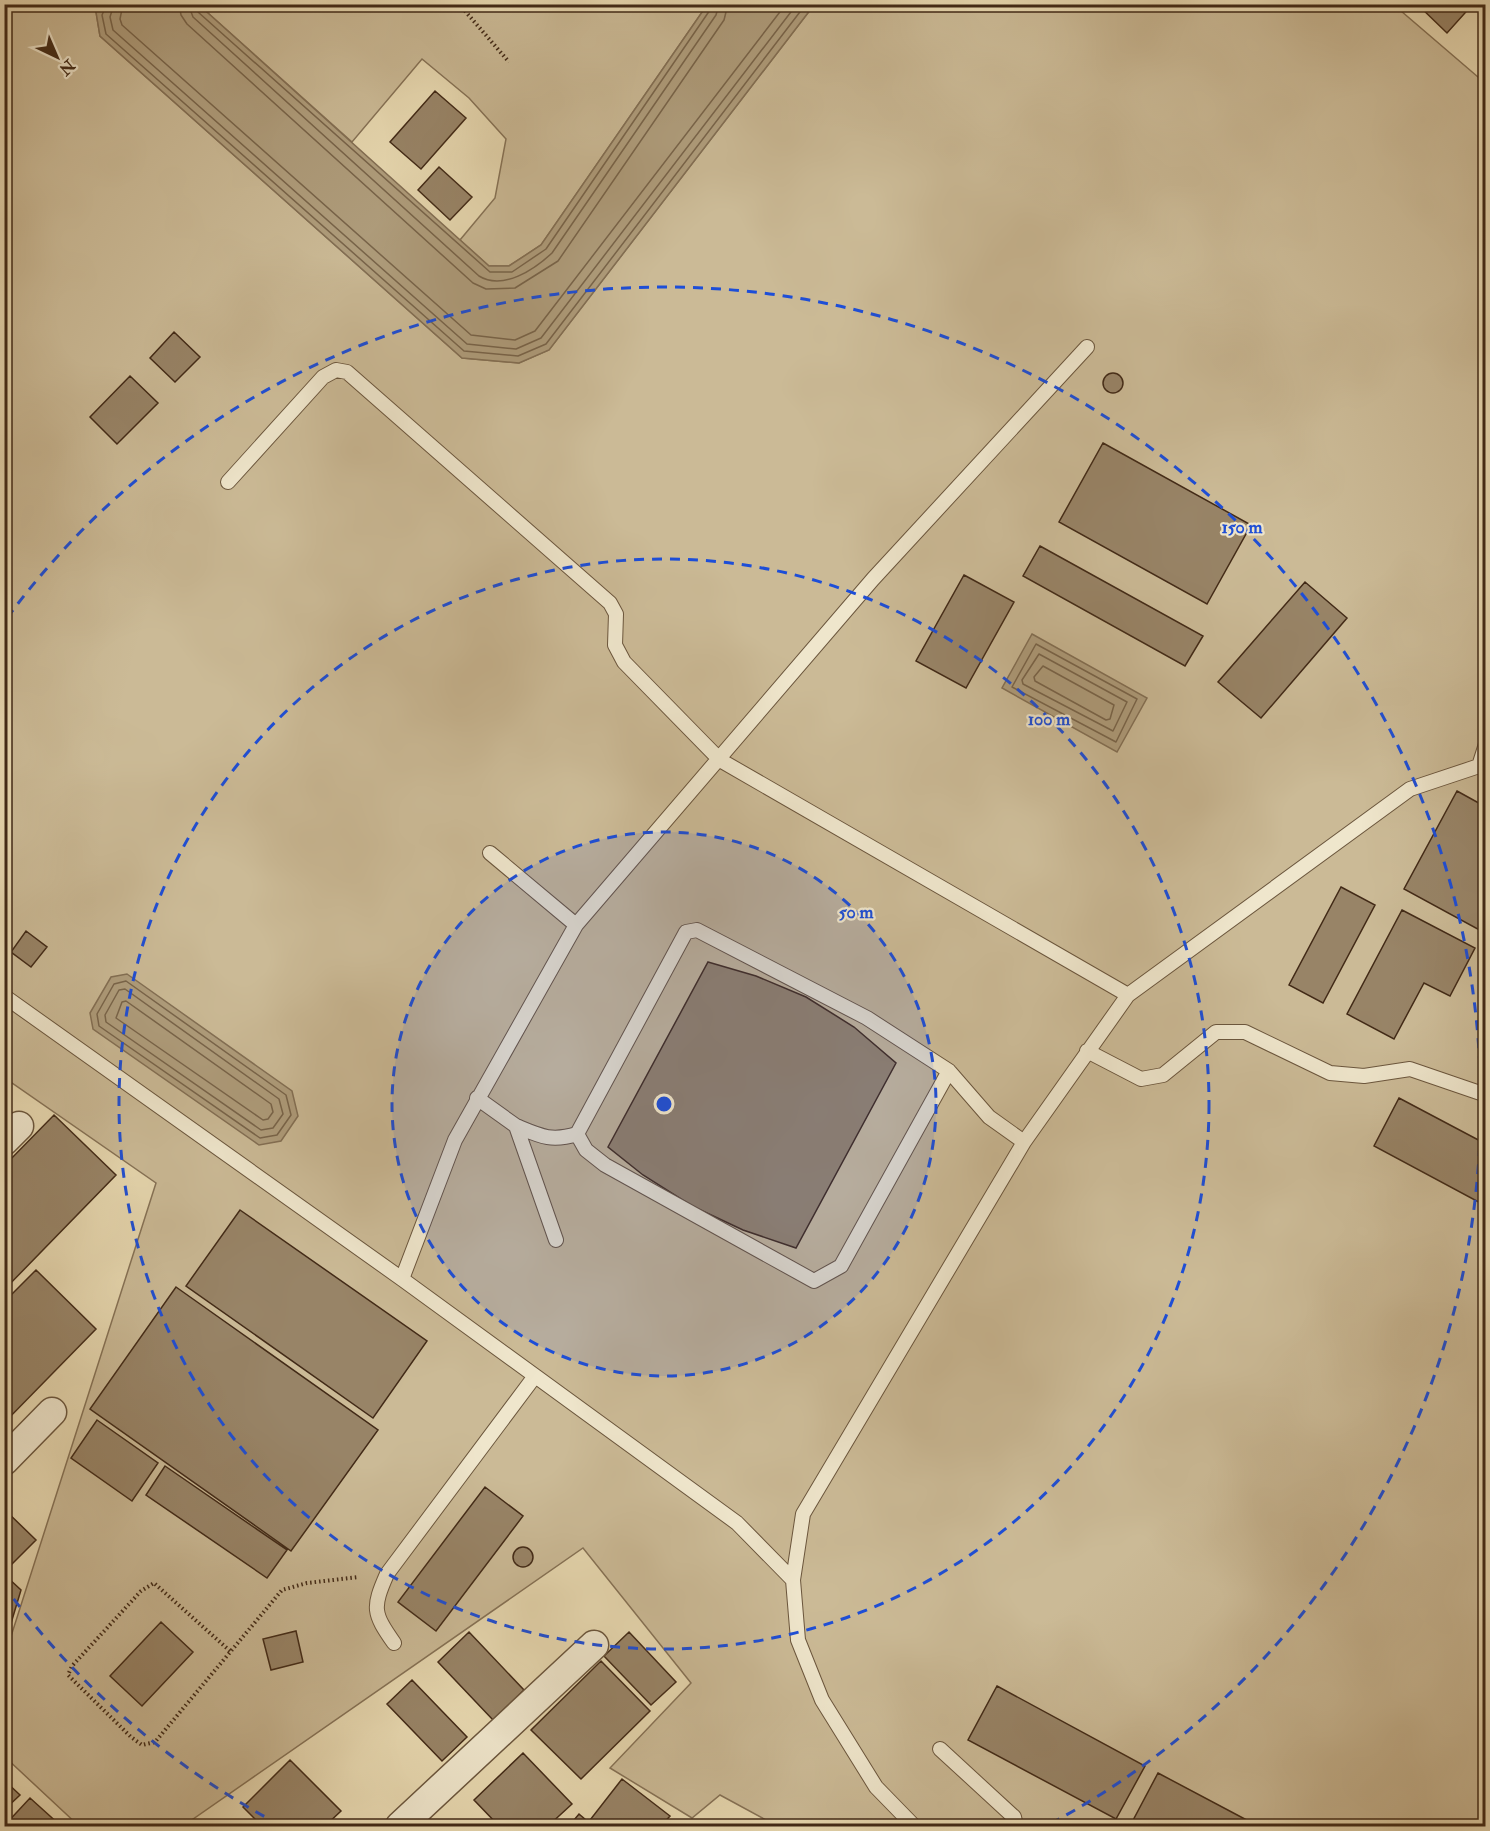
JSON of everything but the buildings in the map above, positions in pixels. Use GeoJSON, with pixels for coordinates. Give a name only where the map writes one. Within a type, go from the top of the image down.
{"type":"FeatureCollection","features":[{"type":"Feature","properties":{"kind":"street"},"geometry":{"type":"LineString","coordinates":[[4,1461],[52,1412]]}},
{"type":"Feature","properties":{"kind":"street"},"geometry":{"type":"LineString","coordinates":[[400,1827],[594,1645]]}},
{"type":"Feature","properties":{"kind":"lane"},"geometry":{"type":"LineString","coordinates":[[402,1279],[455,1140],[576,925],[873,579],[1087,347]]}},
{"type":"Feature","properties":{"kind":"lane"},"geometry":{"type":"LineString","coordinates":[[228,482],[322,377],[336,370],[347,372],[610,603],[616,614],[615,645],[624,662],[720,760],[1128,995]]}},
{"type":"Feature","properties":{"kind":"lane"},"geometry":{"type":"LineString","coordinates":[[914,1827],[876,1787],[822,1700],[798,1640],[793,1580],[803,1514],[1024,1142],[1128,995],[1410,789],[1482,766],[1485,744]]}},
{"type":"Feature","properties":{"kind":"lane"},"geometry":{"type":"LineString","coordinates":[[490,853],[576,925]]}},
{"type":"Feature","properties":{"kind":"lane"},"geometry":{"type":"LineString","coordinates":[[477,1098],[516,1126],[542,1137],[559,1140],[577,1134],[686,932],[697,930],[867,1018],[949,1071],[989,1117],[1024,1142]]}},
{"type":"Feature","properties":{"kind":"lane"},"geometry":{"type":"LineString","coordinates":[[4,996],[402,1279],[737,1523],[793,1580]]}},
{"type":"Feature","properties":{"kind":"lane"},"geometry":{"type":"LineString","coordinates":[[1087,1051],[1141,1079],[1163,1075],[1216,1032],[1245,1032],[1330,1073],[1364,1076],[1410,1069],[1485,1095]]}},
{"type":"Feature","properties":{"kind":"lane"},"geometry":{"type":"LineString","coordinates":[[577,1134],[586,1150],[605,1165],[814,1281],[841,1266],[949,1071]]}},
{"type":"Feature","properties":{"kind":"lane"},"geometry":{"type":"LineString","coordinates":[[516,1126],[556,1240]]}},
{"type":"Feature","properties":{"kind":"lane"},"geometry":{"type":"LineString","coordinates":[[394,1643],[376,1618],[376,1599],[387,1574],[535,1376]]}},
{"type":"Feature","properties":{"kind":"lane"},"geometry":{"type":"LineString","coordinates":[[940,1749],[1014,1816],[1016,1827]]}},
{"type":"Feature","properties":{"kind":"path"},"geometry":{"type":"LineString","coordinates":[[459,4],[509,62]]}},
{"type":"Feature","properties":{"kind":"path"},"geometry":{"type":"LineString","coordinates":[[230,1652],[154,1583],[141,1591],[72,1666],[68,1675],[142,1745],[155,1742],[282,1590],[307,1583],[387,1574]]}},
{"type":"Feature","properties":{"kind":"shaded area"},"geometry":{"type":"Polygon","coordinates":[[[5,5],[103,5],[96,12],[100,36],[462,358],[519,363],[549,350],[814,5],[1394,5],[1485,83],[1485,1826],[777,1826],[720,1795],[692,1818],[610,1768],[691,1683],[583,1548],[183,1826],[79,1826],[5,1757],[5,1655],[156,1183],[5,1078],[5,5]]]}},
{"type":"Feature","properties":{"kind":"shaded area"},"geometry":{"type":"Polygon","coordinates":[[[199,5],[707,5],[541,245],[509,266],[489,266],[460,240],[495,198],[506,139],[469,98],[422,59],[352,142],[199,5]]]}},
{"type":"Feature","properties":{"kind":"water"},"geometry":{"type":"Polygon","coordinates":[[[103,5],[199,5],[489,266],[509,266],[541,245],[707,5],[814,5],[549,350],[519,363],[462,358],[100,36],[96,12],[103,5]]]}},
{"type":"Feature","properties":{"kind":"water"},"geometry":{"type":"Polygon","coordinates":[[[1032,634],[1147,698],[1117,752],[1002,688],[1032,634]]]}},
{"type":"Feature","properties":{"kind":"water"},"geometry":{"type":"Polygon","coordinates":[[[127,974],[292,1091],[298,1116],[281,1141],[259,1145],[93,1029],[90,1013],[111,977],[127,974]]]}}]}
